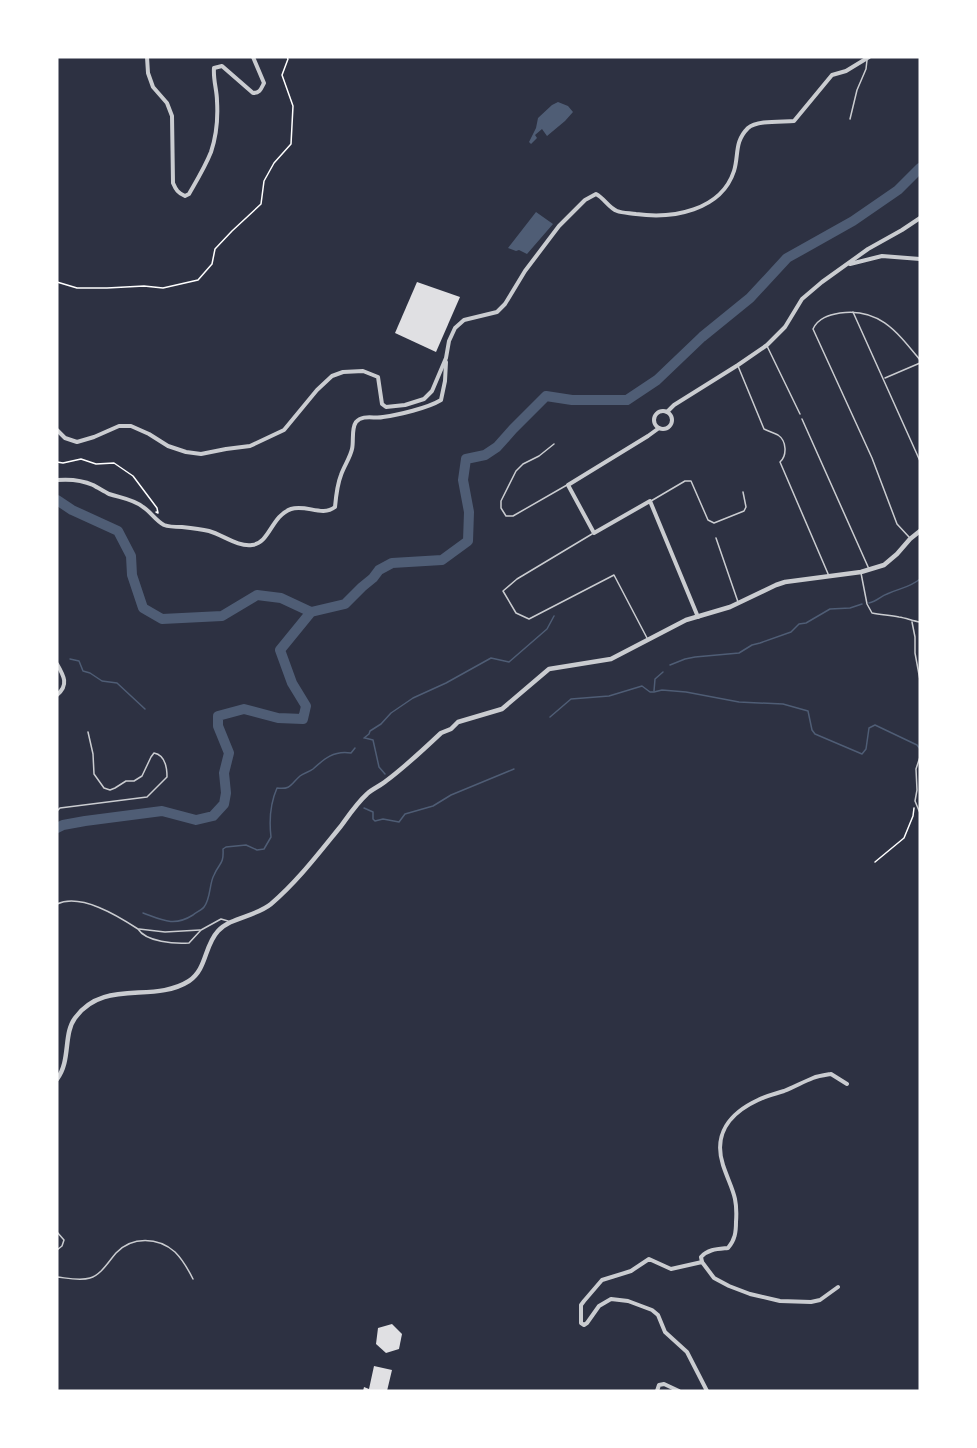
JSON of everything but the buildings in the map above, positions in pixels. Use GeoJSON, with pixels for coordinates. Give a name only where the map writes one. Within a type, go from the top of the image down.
{"type":"FeatureCollection","features":[{"type":"Feature","properties":{"kind":"street"},"geometry":{"type":"LineString","coordinates":[[147,57],[148,73],[153,87],[167,103],[172,116],[173,183],[179,194],[185,196],[189,194],[212,150],[217,103],[214,68],[222,66],[253,93],[258,93],[264,83],[253,57]]}},
{"type":"Feature","properties":{"kind":"street"},"geometry":{"type":"LineString","coordinates":[[57,480],[70,479],[91,484],[109,494],[127,498],[142,506],[166,526],[210,532],[251,545],[259,543],[276,519],[292,508],[332,510],[335,507],[342,472],[353,447],[356,422],[363,417],[383,417],[403,413],[435,404],[441,400],[449,341],[455,328],[464,320],[497,312],[505,304],[525,271],[559,226],[587,198],[596,194],[617,211],[649,216],[682,213],[712,201],[727,186],[734,170],[739,140],[748,129],[754,124],[794,121],[832,75],[846,71],[868,58]]}},
{"type":"Feature","properties":{"kind":"street"},"geometry":{"type":"LineString","coordinates":[[648,436],[654,429],[654,418],[658,413],[667,412],[674,405],[767,345],[785,327],[802,299],[822,282],[868,249],[920,218]]}},
{"type":"Feature","properties":{"kind":"street"},"geometry":{"type":"LineString","coordinates":[[846,265],[882,256],[920,259]]}},
{"type":"Feature","properties":{"kind":"street"},"geometry":{"type":"LineString","coordinates":[[57,430],[66,438],[77,442],[119,426],[131,426],[168,446],[201,454],[250,446],[284,430],[317,390],[332,376],[343,372],[363,370],[378,377],[382,404],[386,407],[393,407],[424,399],[432,391],[446,358]]}},
{"type":"Feature","properties":{"kind":"street"},"geometry":{"type":"LineString","coordinates":[[655,424],[659,428],[668,428],[672,423],[674,405]]}},
{"type":"Feature","properties":{"kind":"street"},"geometry":{"type":"LineString","coordinates":[[667,412],[671,416]]}},
{"type":"Feature","properties":{"kind":"street"},"geometry":{"type":"LineString","coordinates":[[659,428],[568,485],[594,533],[650,501],[698,617]]}},
{"type":"Feature","properties":{"kind":"street"},"geometry":{"type":"LineString","coordinates":[[57,1079],[64,1067],[71,1026],[74,1019],[84,1009],[107,995],[158,991],[188,981],[197,974],[219,930],[226,924],[269,906],[316,857],[367,794],[458,722],[502,709],[549,669],[611,659],[686,620],[730,608],[776,585],[861,572],[884,565],[920,531]]}},
{"type":"Feature","properties":{"kind":"street"},"geometry":{"type":"LineString","coordinates":[[57,664],[65,681],[64,688],[57,695]]}},
{"type":"Feature","properties":{"kind":"street"},"geometry":{"type":"LineString","coordinates":[[838,1287],[820,1300],[780,1301],[750,1294],[714,1278],[701,1257],[712,1250],[728,1248],[733,1243],[736,1232],[736,1200],[719,1146],[721,1137],[732,1119],[758,1099],[786,1090],[814,1077],[831,1074],[848,1084]]}},
{"type":"Feature","properties":{"kind":"street"},"geometry":{"type":"LineString","coordinates":[[702,1262],[671,1269],[649,1259],[631,1270],[602,1280],[581,1305],[581,1323],[584,1325],[587,1323],[599,1306],[611,1299],[628,1301],[652,1310],[662,1320],[665,1332],[687,1352],[707,1391]]}},
{"type":"Feature","properties":{"kind":"street"},"geometry":{"type":"LineString","coordinates":[[657,1391],[659,1385],[664,1384],[679,1391]]}},
{"type":"Feature","properties":{"kind":"lane"},"geometry":{"type":"LineString","coordinates":[[850,119],[868,58]]}},
{"type":"Feature","properties":{"kind":"lane"},"geometry":{"type":"LineString","coordinates":[[852,312],[920,461]]}},
{"type":"Feature","properties":{"kind":"lane"},"geometry":{"type":"LineString","coordinates":[[884,379],[920,362],[888,325],[866,313],[852,312],[832,315],[815,324],[813,329],[872,458],[897,524],[910,539]]}},
{"type":"Feature","properties":{"kind":"lane"},"geometry":{"type":"LineString","coordinates":[[767,345],[800,414]]}},
{"type":"Feature","properties":{"kind":"lane"},"geometry":{"type":"LineString","coordinates":[[738,365],[764,429],[779,435],[785,446],[784,459],[780,462],[829,576]]}},
{"type":"Feature","properties":{"kind":"lane"},"geometry":{"type":"LineString","coordinates":[[802,419],[869,570]]}},
{"type":"Feature","properties":{"kind":"lane"},"geometry":{"type":"LineString","coordinates":[[554,444],[516,471],[501,501],[501,508],[506,516],[513,516],[568,485]]}},
{"type":"Feature","properties":{"kind":"lane"},"geometry":{"type":"LineString","coordinates":[[650,501],[686,481],[691,481],[708,519],[714,523],[744,511],[746,507],[743,492]]}},
{"type":"Feature","properties":{"kind":"lane"},"geometry":{"type":"LineString","coordinates":[[594,533],[517,579],[503,591],[516,613],[529,619],[614,575],[648,639]]}},
{"type":"Feature","properties":{"kind":"lane"},"geometry":{"type":"LineString","coordinates":[[716,538],[739,604]]}},
{"type":"Feature","properties":{"kind":"lane"},"geometry":{"type":"LineString","coordinates":[[861,572],[867,604],[872,613],[920,622]]}},
{"type":"Feature","properties":{"kind":"lane"},"geometry":{"type":"LineString","coordinates":[[912,621],[920,680]]}},
{"type":"Feature","properties":{"kind":"lane"},"geometry":{"type":"LineString","coordinates":[[57,811],[60,808],[147,797],[167,777],[164,759],[154,753],[142,776],[134,782],[126,781],[110,790],[104,788],[94,774],[93,754],[88,732]]}},
{"type":"Feature","properties":{"kind":"lane"},"geometry":{"type":"LineString","coordinates":[[920,757],[916,769],[915,801],[920,813]]}},
{"type":"Feature","properties":{"kind":"lane"},"geometry":{"type":"LineString","coordinates":[[57,904],[67,901],[87,904],[112,913],[141,933],[168,943],[189,943],[201,930],[221,919],[232,922]]}},
{"type":"Feature","properties":{"kind":"lane"},"geometry":{"type":"LineString","coordinates":[[138,929],[165,932],[201,930]]}},
{"type":"Feature","properties":{"kind":"lane"},"geometry":{"type":"LineString","coordinates":[[57,1232],[63,1240],[62,1246],[57,1250]]}},
{"type":"Feature","properties":{"kind":"lane"},"geometry":{"type":"LineString","coordinates":[[57,1277],[90,1278],[97,1274],[119,1250],[136,1240],[152,1240],[173,1250],[183,1261],[193,1279]]}},
{"type":"Feature","properties":{"kind":"path"},"geometry":{"type":"LineString","coordinates":[[57,282],[77,288],[144,286],[163,288],[198,280],[212,264],[216,249],[261,204],[264,181],[274,163],[291,144],[293,106],[282,75],[287,57]]}},
{"type":"Feature","properties":{"kind":"path"},"geometry":{"type":"LineString","coordinates":[[57,462],[81,459],[96,464],[114,463],[133,476],[158,508],[158,513],[149,508],[147,510]]}},
{"type":"Feature","properties":{"kind":"path"},"geometry":{"type":"LineString","coordinates":[[875,862],[904,838],[913,816],[915,801]]}},
{"type":"Feature","properties":{"kind":"water"},"geometry":{"type":"Polygon","coordinates":[[[558,102],[568,106],[573,112],[547,136],[542,129],[535,135],[537,138],[531,144],[529,142],[538,118],[558,102]]]}},
{"type":"Feature","properties":{"kind":"water"},"geometry":{"type":"Polygon","coordinates":[[[536,212],[553,224],[527,254],[508,248],[536,212]]]}},
{"type":"Feature","properties":{"kind":"waterway"},"geometry":{"type":"LineString","coordinates":[[57,828],[85,821],[162,811],[196,820],[213,816],[224,804],[226,793],[224,773],[229,753],[218,726],[218,716],[244,709],[278,718],[303,719],[306,706],[292,683],[280,650],[311,612],[345,604],[379,570],[392,563],[442,560],[468,541],[469,512],[463,480],[466,459],[485,455],[497,447],[546,396],[572,400],[627,400],[657,380],[702,337],[750,298],[787,258],[853,221],[898,190],[920,168]]}},
{"type":"Feature","properties":{"kind":"waterway"},"geometry":{"type":"LineString","coordinates":[[57,500],[72,510],[118,531],[131,556],[132,575],[143,608],[162,619],[222,616],[257,595],[281,598],[311,612]]}},
{"type":"Feature","properties":{"kind":"waterway"},"geometry":{"type":"LineString","coordinates":[[869,603],[920,579]]}},
{"type":"Feature","properties":{"kind":"waterway"},"geometry":{"type":"LineString","coordinates":[[670,665],[695,657],[739,653],[752,645],[791,632],[799,624],[806,623],[830,609],[850,608],[862,604]]}},
{"type":"Feature","properties":{"kind":"waterway"},"geometry":{"type":"LineString","coordinates":[[364,738],[391,713],[413,698],[491,658],[509,662],[547,629],[554,616]]}},
{"type":"Feature","properties":{"kind":"waterway"},"geometry":{"type":"LineString","coordinates":[[70,659],[79,661],[83,671],[102,681],[117,683],[145,709]]}},
{"type":"Feature","properties":{"kind":"waterway"},"geometry":{"type":"LineString","coordinates":[[654,691],[655,679],[663,672]]}},
{"type":"Feature","properties":{"kind":"waterway"},"geometry":{"type":"LineString","coordinates":[[550,717],[571,699],[609,696],[642,686],[650,692],[662,690],[686,692],[739,702],[783,704],[808,711],[815,734],[862,754],[866,749],[869,728],[875,725],[917,745],[920,749]]}},
{"type":"Feature","properties":{"kind":"waterway"},"geometry":{"type":"LineString","coordinates":[[365,738],[373,740],[379,767],[385,774]]}},
{"type":"Feature","properties":{"kind":"waterway"},"geometry":{"type":"LineString","coordinates":[[143,913],[162,920],[180,921],[202,909],[208,899],[212,879],[222,861],[223,849],[246,845],[257,850],[264,849],[271,837],[271,812],[277,788],[288,787],[330,756],[345,752],[351,753],[355,748]]}},
{"type":"Feature","properties":{"kind":"waterway"},"geometry":{"type":"LineString","coordinates":[[364,808],[373,812],[375,821],[383,819],[399,822],[405,814],[433,806],[451,795],[514,769]]}}]}
